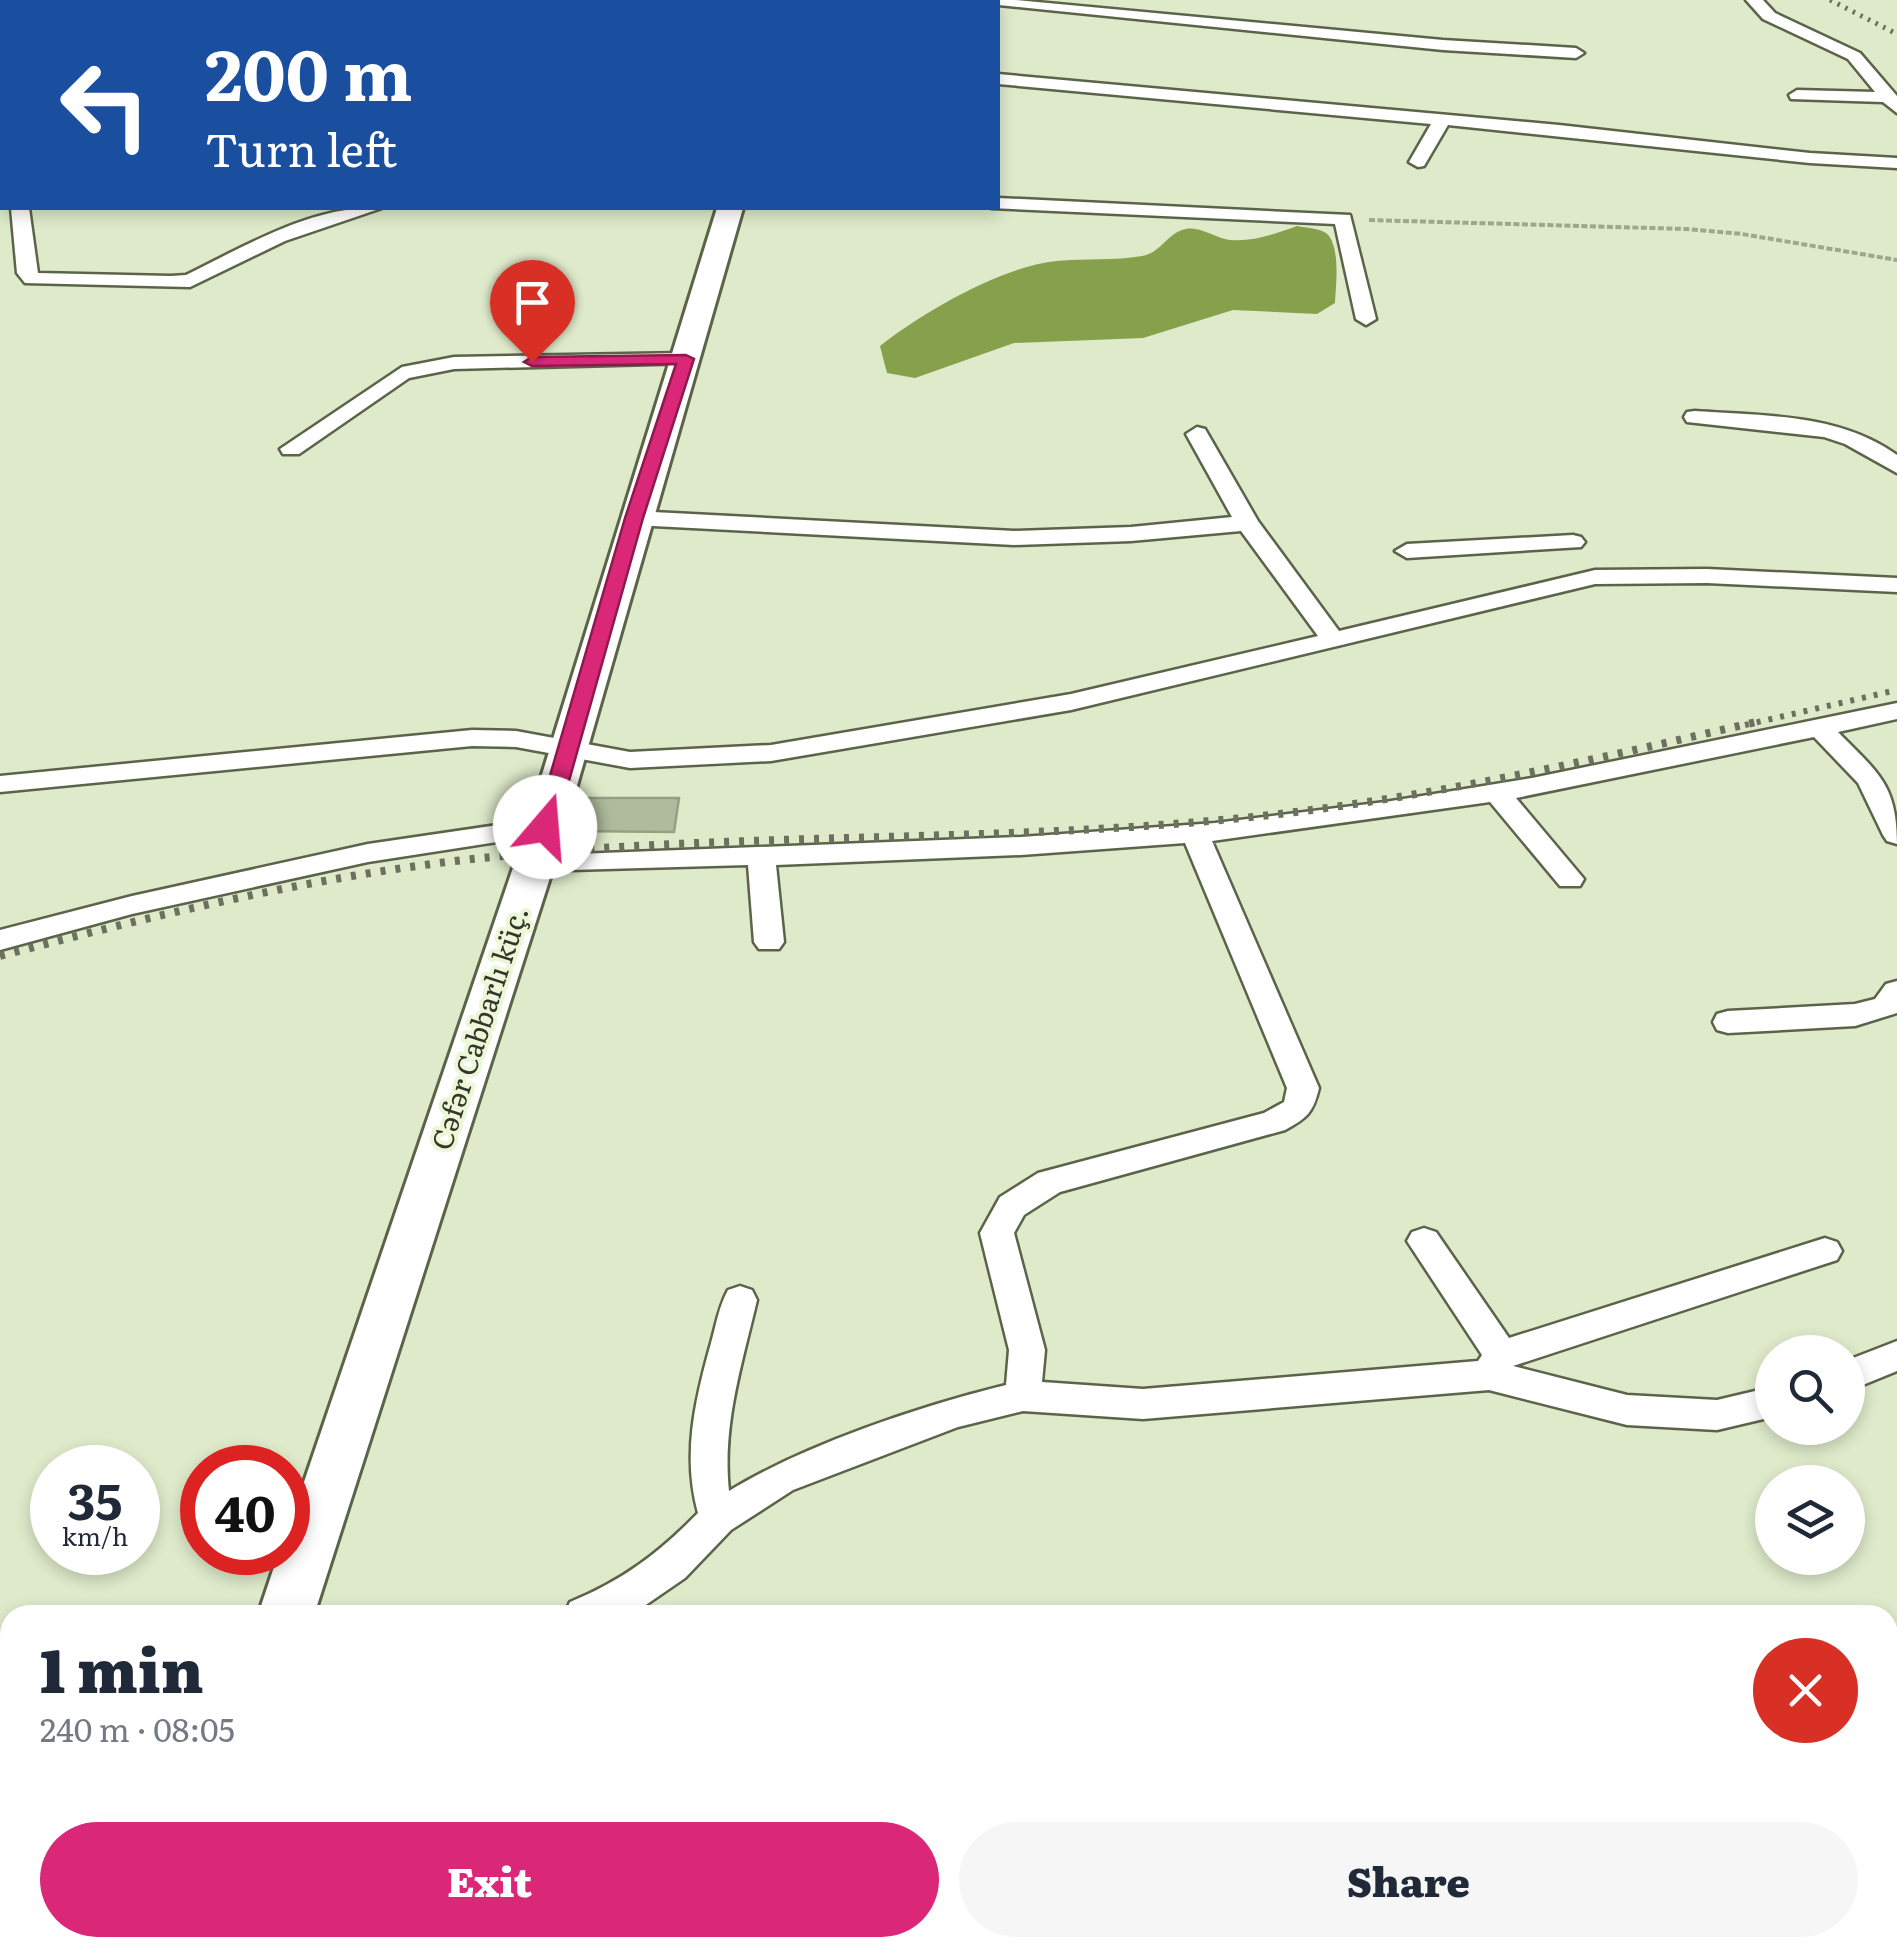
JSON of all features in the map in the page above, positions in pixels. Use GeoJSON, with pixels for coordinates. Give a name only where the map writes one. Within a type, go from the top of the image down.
{"type":"FeatureCollection","features":[{"type":"Feature","properties":{"kind":"street"},"geometry":{"type":"LineString","coordinates":[[1754,0],[1768,16],[1854,56],[1893,103]]}},
{"type":"Feature","properties":{"kind":"street"},"geometry":{"type":"LineString","coordinates":[[1000,3],[1443,45],[1576,53]]}},
{"type":"Feature","properties":{"kind":"street"},"geometry":{"type":"LineString","coordinates":[[1000,79],[1810,158],[1897,163]]}},
{"type":"Feature","properties":{"kind":"street"},"geometry":{"type":"LineString","coordinates":[[1797,95],[1893,103]]}},
{"type":"Feature","properties":{"kind":"street"},"geometry":{"type":"LineString","coordinates":[[1418,162],[1442,120]]}},
{"type":"Feature","properties":{"kind":"street"},"geometry":{"type":"LineString","coordinates":[[1000,204],[1343,219],[1366,319]]}},
{"type":"Feature","properties":{"kind":"street"},"geometry":{"type":"LineString","coordinates":[[20,210],[32,280],[170,282],[204,275],[278,237],[367,210]]}},
{"type":"Feature","properties":{"kind":"street","name":"Cəfər Cabbarlı küç."},"geometry":{"type":"LineString","coordinates":[[289,1605],[540,845],[634,518],[729,210]]}},
{"type":"Feature","properties":{"kind":"street"},"geometry":{"type":"LineString","coordinates":[[291,448],[402,373],[454,363],[686,359]]}},
{"type":"Feature","properties":{"kind":"street"},"geometry":{"type":"LineString","coordinates":[[1696,417],[1830,430],[1876,448],[1897,466]]}},
{"type":"Feature","properties":{"kind":"street"},"geometry":{"type":"LineString","coordinates":[[1197,434],[1246,524],[1332,638]]}},
{"type":"Feature","properties":{"kind":"street"},"geometry":{"type":"LineString","coordinates":[[1556,516],[1595,576]]}},
{"type":"Feature","properties":{"kind":"street"},"geometry":{"type":"LineString","coordinates":[[634,518],[1014,538],[1116,535],[1246,524]]}},
{"type":"Feature","properties":{"kind":"street"},"geometry":{"type":"LineString","coordinates":[[1407,550],[1573,542]]}},
{"type":"Feature","properties":{"kind":"street"},"geometry":{"type":"LineString","coordinates":[[0,784],[472,738],[516,739],[630,760],[662,762],[770,753],[1071,702],[1595,576],[1707,576],[1897,585]]}},
{"type":"Feature","properties":{"kind":"street"},"geometry":{"type":"LineString","coordinates":[[0,940],[132,905],[368,853],[540,845],[761,855],[1195,834],[1310,821],[1496,792],[1897,711]]}},
{"type":"Feature","properties":{"kind":"street"},"geometry":{"type":"LineString","coordinates":[[1820,728],[1870,780],[1897,834]]}},
{"type":"Feature","properties":{"kind":"street"},"geometry":{"type":"LineString","coordinates":[[1496,792],[1570,879]]}},
{"type":"Feature","properties":{"kind":"street"},"geometry":{"type":"LineString","coordinates":[[1023,1396],[1027,1350],[997,1232],[1012,1206],[1050,1182],[1274,1122],[1298,1109],[1303,1088],[1195,834]]}},
{"type":"Feature","properties":{"kind":"street"},"geometry":{"type":"LineString","coordinates":[[761,855],[769,942]]}},
{"type":"Feature","properties":{"kind":"street"},"geometry":{"type":"LineString","coordinates":[[1728,1022],[1855,1015],[1886,1006],[1897,991]]}},
{"type":"Feature","properties":{"kind":"street"},"geometry":{"type":"LineString","coordinates":[[1424,1241],[1495,1365],[1627,1410],[1717,1415],[1755,1406]]}},
{"type":"Feature","properties":{"kind":"street"},"geometry":{"type":"LineString","coordinates":[[608,1605],[671,1566],[718,1518],[780,1478],[954,1413],[1023,1396],[1160,1403],[1495,1365],[1825,1252]]}},
{"type":"Feature","properties":{"kind":"street"},"geometry":{"type":"LineString","coordinates":[[718,1518],[708,1490],[705,1450],[740,1300]]}},
{"type":"Feature","properties":{"kind":"street"},"geometry":{"type":"LineString","coordinates":[[1865,1369],[1897,1355]]}},
{"type":"Feature","properties":{"kind":"path"},"geometry":{"type":"LineString","coordinates":[[1343,219],[1687,229],[1742,234],[1897,260]]}},
{"type":"Feature","properties":{"kind":"shaded area"},"geometry":{"type":"Polygon","coordinates":[[[1297,226],[1326,233],[1335,250],[1335,303],[1317,314],[1233,310],[1143,338],[1014,343],[915,378],[887,373],[880,346],[940,305],[1012,272],[1057,261],[1142,256],[1186,229],[1239,240],[1297,226]]]}},
{"type":"Feature","properties":{"kind":"building"},"geometry":{"type":"Polygon","coordinates":[[[579,798],[679,798],[674,832],[572,831],[579,798]]]}},
{"type":"Feature","properties":{"kind":"railway"},"geometry":{"type":"LineString","coordinates":[[1830,0],[1897,34]]}},
{"type":"Feature","properties":{"kind":"railway"},"geometry":{"type":"LineString","coordinates":[[1745,725],[1897,690]]}},
{"type":"Feature","properties":{"kind":"railway"},"geometry":{"type":"LineString","coordinates":[[0,956],[234,899],[472,859],[659,845],[1128,827],[1289,813],[1490,780],[1756,722]]}},
{"type":"Feature","properties":{"kind":"route"},"geometry":{"type":"LineString","coordinates":[[532,362],[686,359],[634,518],[545,827]]}}]}
